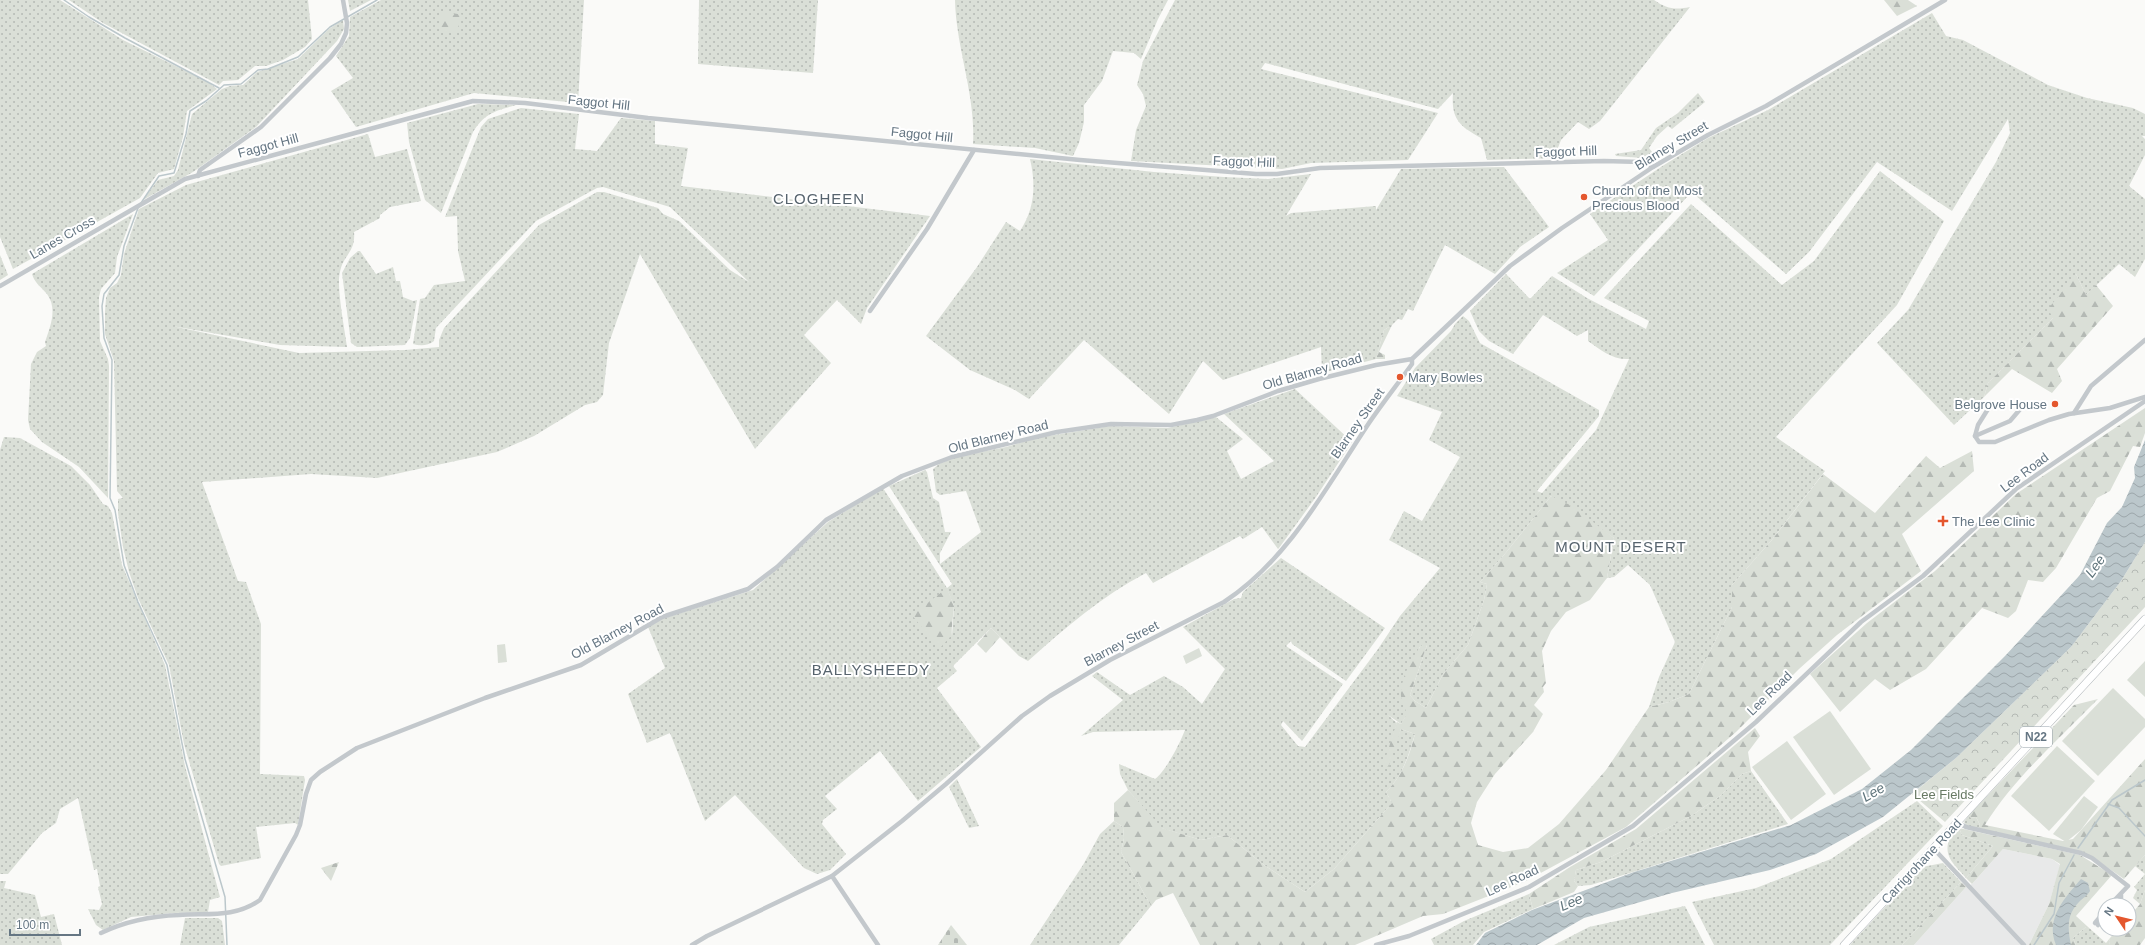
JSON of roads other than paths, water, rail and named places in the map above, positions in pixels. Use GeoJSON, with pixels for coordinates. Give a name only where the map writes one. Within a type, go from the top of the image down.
{"type":"FeatureCollection","features":[{"type":"Feature","properties":{"kind":"highway","name":"Carrigrohane Road"},"geometry":{"type":"LineString","coordinates":[[1844,945],[2145,618]]}},
{"type":"Feature","properties":{"kind":"street"},"geometry":{"type":"LineString","coordinates":[[198,176],[200,170],[261,127],[330,58],[341,44],[346,33],[347,23],[344,0]]}},
{"type":"Feature","properties":{"kind":"street","name":"Blarney Street"},"geometry":{"type":"LineString","coordinates":[[692,945],[707,936],[832,876],[916,809],[1022,716],[1050,696],[1110,660],[1224,602],[1254,579],[1286,546],[1368,424],[1412,364],[1412,359],[1518,259],[1653,167],[1708,135],[1766,106],[1945,0]]}},
{"type":"Feature","properties":{"kind":"street","name":"Faggot Hill"},"geometry":{"type":"LineString","coordinates":[[198,176],[473,101],[525,103],[642,117],[974,150],[1151,167],[1256,174],[1277,174],[1320,168],[1604,161],[1641,162],[1653,167]]}},
{"type":"Feature","properties":{"kind":"street"},"geometry":{"type":"LineString","coordinates":[[870,311],[927,228],[974,150]]}},
{"type":"Feature","properties":{"kind":"street","name":"Lanes Cross"},"geometry":{"type":"LineString","coordinates":[[0,286],[143,203],[185,180],[198,176]]}},
{"type":"Feature","properties":{"kind":"street"},"geometry":{"type":"LineString","coordinates":[[2074,413],[2091,386],[2145,340]]}},
{"type":"Feature","properties":{"kind":"street","name":"Old Blarney Road"},"geometry":{"type":"LineString","coordinates":[[101,933],[131,920],[178,915],[231,914],[250,908],[260,900],[296,835],[300,826],[309,786],[320,772],[357,748],[389,734],[485,698],[581,665],[662,617],[748,589],[777,567],[826,520],[902,476],[952,457],[1087,426],[1111,424],[1171,425],[1197,420],[1213,416],[1278,391],[1319,379],[1376,364],[1412,359]]}},
{"type":"Feature","properties":{"kind":"street"},"geometry":{"type":"LineString","coordinates":[[1988,409],[1978,425],[1975,436],[1979,442],[1995,442],[2049,420],[2074,413],[2110,408],[2145,396]]}},
{"type":"Feature","properties":{"kind":"street","name":"Lee Road"},"geometry":{"type":"LineString","coordinates":[[1376,945],[1409,936],[1529,887],[1633,826],[1756,722],[1861,622],[1922,576],[2016,489],[2145,401]]}},
{"type":"Feature","properties":{"kind":"street"},"geometry":{"type":"LineString","coordinates":[[1975,436],[2010,421],[2022,407]]}},
{"type":"Feature","properties":{"kind":"street"},"geometry":{"type":"LineString","coordinates":[[1957,822],[1966,827],[2081,853],[2092,858],[2128,886],[2120,895]]}},
{"type":"Feature","properties":{"kind":"street"},"geometry":{"type":"LineString","coordinates":[[1933,848],[2024,945]]}},
{"type":"Feature","properties":{"kind":"street"},"geometry":{"type":"LineString","coordinates":[[832,876],[878,945]]}},
{"type":"Feature","properties":{"kind":"water","name":"Lee"},"geometry":{"type":"Polygon","coordinates":[[[2145,440],[2145,542],[2121,581],[2071,647],[1956,758],[1883,817],[1816,854],[1770,870],[1672,893],[1584,918],[1537,945],[1476,945],[1485,933],[1532,910],[1634,872],[1791,825],[1862,789],[1911,750],[2005,656],[2080,575],[2107,523],[2122,507],[2135,478],[2134,467],[2145,440]]]}},
{"type":"Feature","properties":{"kind":"water"},"geometry":{"type":"Polygon","coordinates":[[[2081,879],[2088,883],[2090,891],[2075,907],[2070,917],[2069,933],[2071,945],[2056,945],[2053,935],[2053,926],[2058,909],[2081,879]]]}},
{"type":"Feature","properties":{"kind":"waterway"},"geometry":{"type":"LineString","coordinates":[[64,0],[89,17],[125,38],[219,88]]}},
{"type":"Feature","properties":{"kind":"waterway"},"geometry":{"type":"LineString","coordinates":[[141,203],[159,176],[174,173],[186,134],[190,111],[206,101],[224,85],[241,84],[258,70],[268,69],[298,57],[330,27],[377,0]]}},
{"type":"Feature","properties":{"kind":"waterway"},"geometry":{"type":"LineString","coordinates":[[138,208],[124,246],[119,275],[104,294],[102,306],[104,338],[112,360],[110,498],[115,510],[124,565],[138,602],[167,665],[185,759],[225,897],[227,945]]}},
{"type":"Feature","properties":{"kind":"waterway"},"geometry":{"type":"LineString","coordinates":[[2078,848],[2112,800],[2145,780]]}},
{"type":"Feature","properties":{"kind":"waterway"},"geometry":{"type":"LineString","coordinates":[[2108,804],[2119,808],[2145,836]]}},
{"type":"Feature","properties":{"kind":"waterway"},"geometry":{"type":"LineString","coordinates":[[2034,945],[2054,914],[2059,883],[2074,855]]}},
{"type":"Feature","properties":{"kind":"place","name":"Church of the Most Precious Blood"},"geometry":{"type":"Point","coordinates":[1584,197]}},
{"type":"Feature","properties":{"kind":"place","name":"Mary Bowles"},"geometry":{"type":"Point","coordinates":[1400,377]}},
{"type":"Feature","properties":{"kind":"place","name":"Belgrove House"},"geometry":{"type":"Point","coordinates":[2055,404]}},
{"type":"Feature","properties":{"kind":"place","name":"The Lee Clinic"},"geometry":{"type":"Point","coordinates":[1943,521]}},
{"type":"Feature","properties":{"kind":"district","name":"CLOGHEEN"},"geometry":{"type":"Point","coordinates":[819,199]}},
{"type":"Feature","properties":{"kind":"district","name":"MOUNT DESERT"},"geometry":{"type":"Point","coordinates":[1621,547]}},
{"type":"Feature","properties":{"kind":"district","name":"BALLYSHEEDY"},"geometry":{"type":"Point","coordinates":[871,670]}},
{"type":"Feature","properties":{"kind":"park label","name":"Lee Fields"},"geometry":{"type":"Point","coordinates":[1944,794]}}]}
